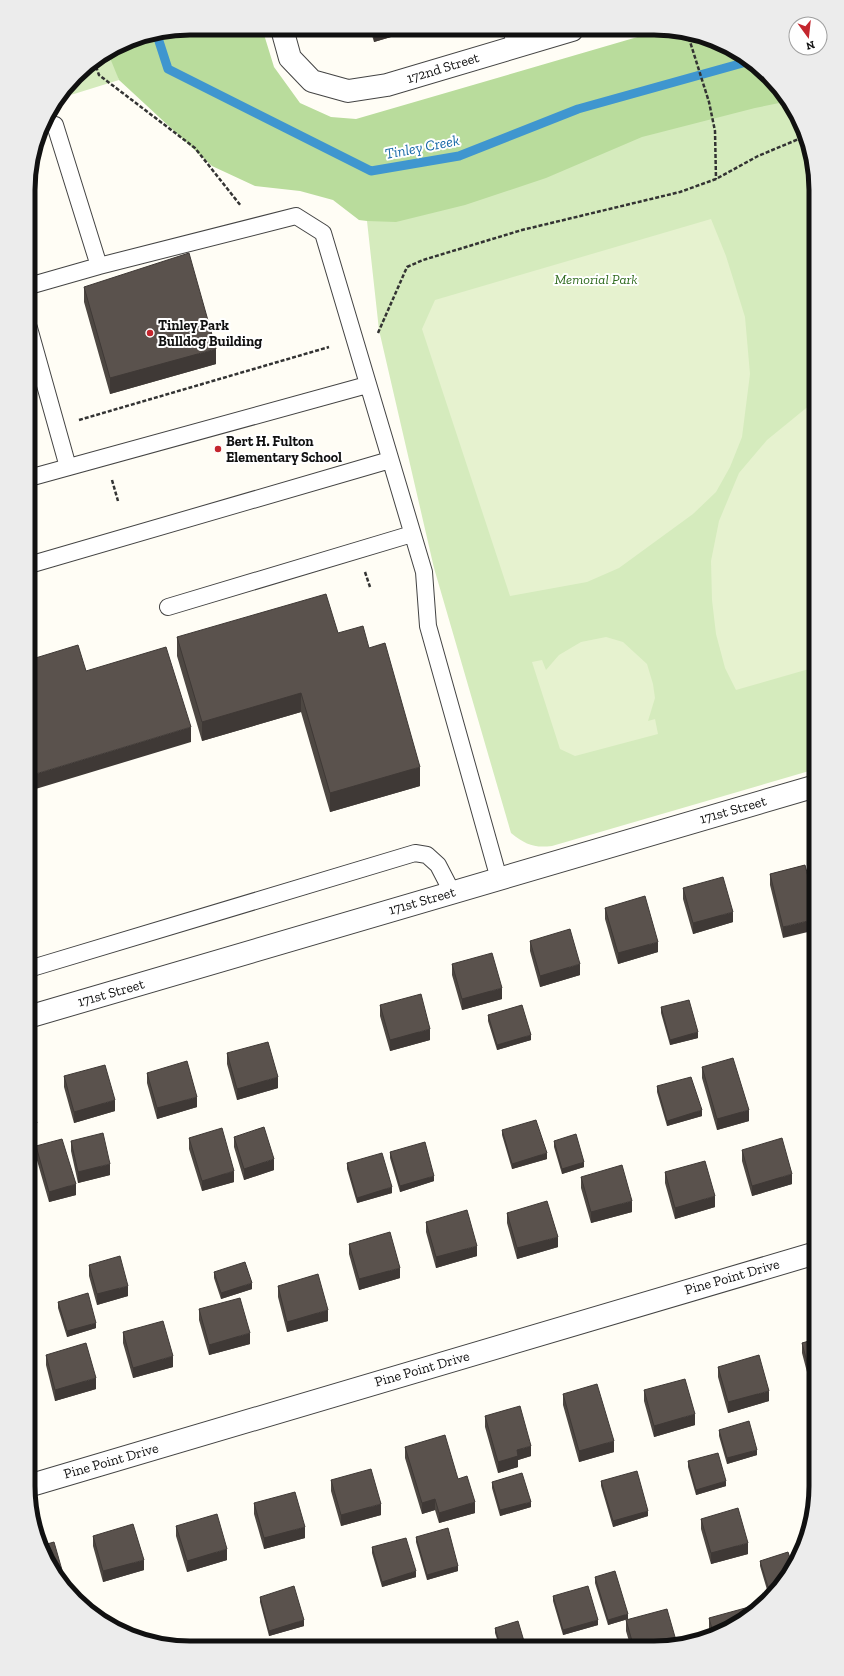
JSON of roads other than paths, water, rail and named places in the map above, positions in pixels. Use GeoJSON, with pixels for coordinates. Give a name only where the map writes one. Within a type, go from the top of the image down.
{"type":"FeatureCollection","features":[{"type":"Feature","properties":{"kind":"street","name":"172nd Street"},"geometry":{"type":"LineString","coordinates":[[284,35],[290,58],[312,80],[348,90],[386,85],[513,38],[535,35]]}},
{"type":"Feature","properties":{"kind":"street","name":"171st Street"},"geometry":{"type":"LineString","coordinates":[[35,1015],[809,788]]}},
{"type":"Feature","properties":{"kind":"street","name":"Pine Point Drive"},"geometry":{"type":"LineString","coordinates":[[35,1484],[809,1255]]}},
{"type":"Feature","properties":{"kind":"lane"},"geometry":{"type":"LineString","coordinates":[[50,124],[54,125],[99,266]]}},
{"type":"Feature","properties":{"kind":"lane"},"geometry":{"type":"LineString","coordinates":[[35,284],[99,266],[296,216],[323,233],[367,385],[424,572],[428,626],[499,879]]}},
{"type":"Feature","properties":{"kind":"lane"},"geometry":{"type":"LineString","coordinates":[[35,350],[68,468]]}},
{"type":"Feature","properties":{"kind":"lane"},"geometry":{"type":"LineString","coordinates":[[35,476],[367,385]]}},
{"type":"Feature","properties":{"kind":"lane"},"geometry":{"type":"LineString","coordinates":[[35,563],[390,460]]}},
{"type":"Feature","properties":{"kind":"lane"},"geometry":{"type":"LineString","coordinates":[[168,607],[412,534]]}},
{"type":"Feature","properties":{"kind":"lane"},"geometry":{"type":"LineString","coordinates":[[35,967],[415,853],[427,855],[438,865],[452,892]]}},
{"type":"Feature","properties":{"kind":"waterway","name":"Tinley Creek"},"geometry":{"type":"LineString","coordinates":[[158,38],[168,69],[371,171],[459,156],[578,109],[743,63]]}},
{"type":"Feature","properties":{"kind":"place","name":"Tinley Park Bulldog Building"},"geometry":{"type":"Point","coordinates":[150,333]}},
{"type":"Feature","properties":{"kind":"place","name":"Bert H. Fulton Elementary School"},"geometry":{"type":"Point","coordinates":[218,449]}},
{"type":"Feature","properties":{"kind":"park label","name":"Memorial Park"},"geometry":{"type":"Point","coordinates":[596,279]}}]}
